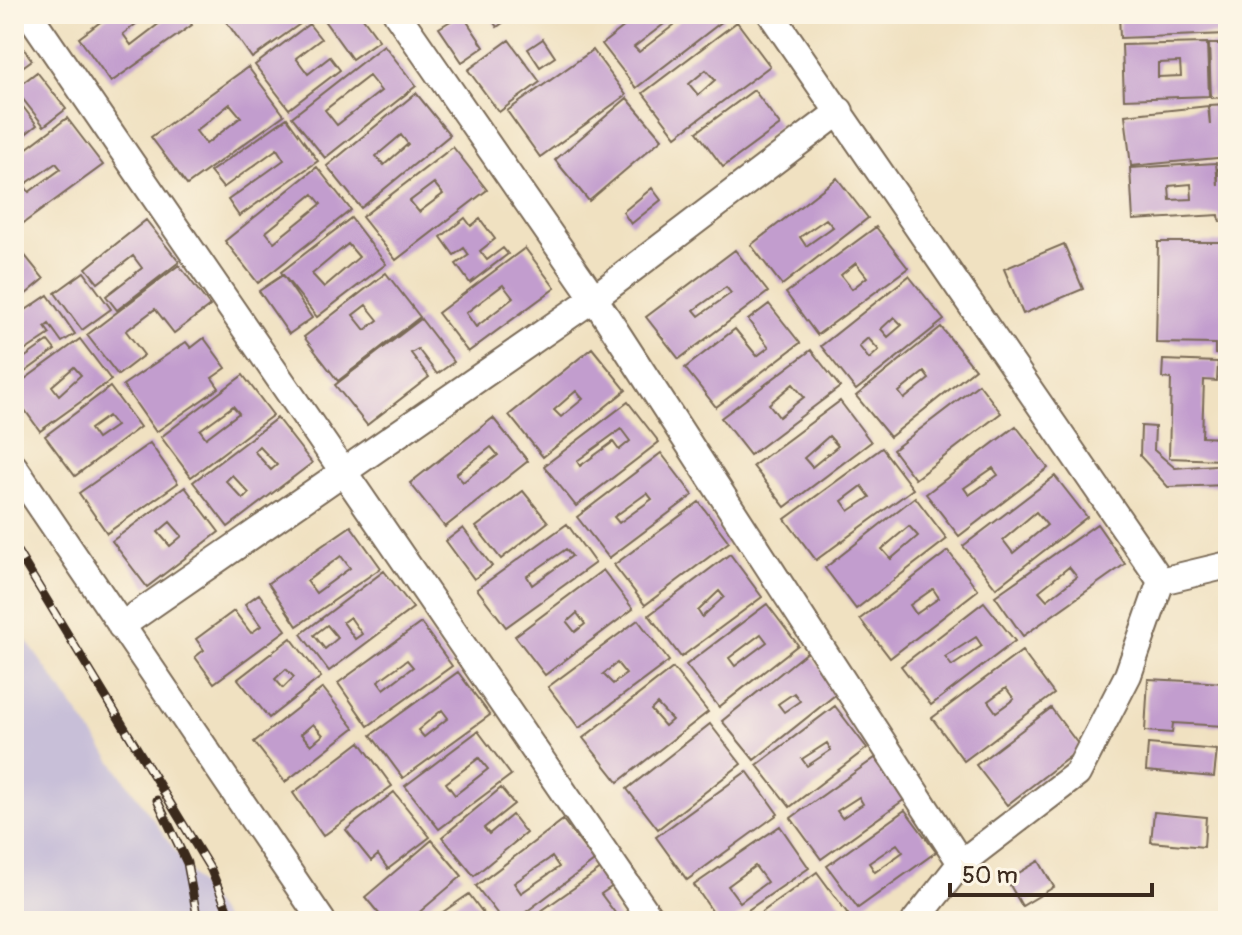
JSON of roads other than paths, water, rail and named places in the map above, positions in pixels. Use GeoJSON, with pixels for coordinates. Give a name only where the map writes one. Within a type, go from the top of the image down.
{"type":"FeatureCollection","features":[{"type":"Feature","properties":{"kind":"street"},"geometry":{"type":"LineString","coordinates":[[29,14],[652,921]]}},
{"type":"Feature","properties":{"kind":"street"},"geometry":{"type":"LineString","coordinates":[[397,14],[594,298],[961,863]]}},
{"type":"Feature","properties":{"kind":"street"},"geometry":{"type":"LineString","coordinates":[[771,14],[1161,581]]}},
{"type":"Feature","properties":{"kind":"street"},"geometry":{"type":"LineString","coordinates":[[121,626],[594,298],[840,111]]}},
{"type":"Feature","properties":{"kind":"street"},"geometry":{"type":"LineString","coordinates":[[14,467],[322,921]]}},
{"type":"Feature","properties":{"kind":"street"},"geometry":{"type":"LineString","coordinates":[[1161,581],[1228,565]]}},
{"type":"Feature","properties":{"kind":"street"},"geometry":{"type":"LineString","coordinates":[[915,921],[961,863],[1077,774],[1128,675],[1161,581]]}},
{"type":"Feature","properties":{"kind":"railway"},"geometry":{"type":"LineString","coordinates":[[14,546],[211,870],[232,921]]}},
{"type":"Feature","properties":{"kind":"railway"},"geometry":{"type":"LineString","coordinates":[[157,800],[187,863],[198,921]]}}]}
